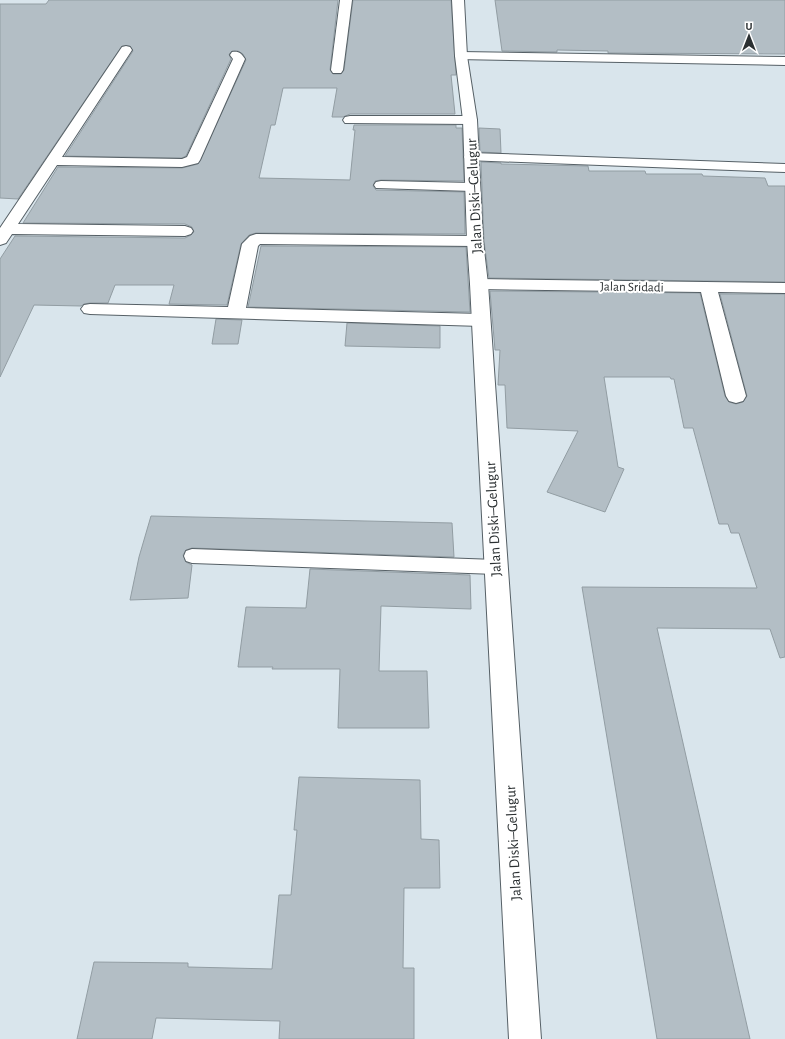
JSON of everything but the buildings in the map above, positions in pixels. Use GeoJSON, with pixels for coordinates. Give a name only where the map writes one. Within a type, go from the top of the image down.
{"type":"FeatureCollection","features":[{"type":"Feature","properties":{"kind":"street"},"geometry":{"type":"LineString","coordinates":[[337,70],[346,0]]}},
{"type":"Feature","properties":{"kind":"street","name":"Jalan Diski–Gelugur"},"geometry":{"type":"LineString","coordinates":[[458,0],[465,129],[471,157],[525,1039]]}},
{"type":"Feature","properties":{"kind":"street"},"geometry":{"type":"LineString","coordinates":[[4,235],[126,50]]}},
{"type":"Feature","properties":{"kind":"street"},"geometry":{"type":"LineString","coordinates":[[52,161],[182,163],[193,160],[239,59],[236,55]]}},
{"type":"Feature","properties":{"kind":"street"},"geometry":{"type":"LineString","coordinates":[[461,56],[785,61]]}},
{"type":"Feature","properties":{"kind":"street"},"geometry":{"type":"LineString","coordinates":[[350,120],[465,129]]}},
{"type":"Feature","properties":{"kind":"street"},"geometry":{"type":"LineString","coordinates":[[471,157],[785,168]]}},
{"type":"Feature","properties":{"kind":"street"},"geometry":{"type":"LineString","coordinates":[[381,185],[472,187]]}},
{"type":"Feature","properties":{"kind":"street"},"geometry":{"type":"LineString","coordinates":[[0,212],[18,213]]}},
{"type":"Feature","properties":{"kind":"street"},"geometry":{"type":"LineString","coordinates":[[4,235],[185,231]]}},
{"type":"Feature","properties":{"kind":"street"},"geometry":{"type":"LineString","coordinates":[[236,312],[250,244],[256,239],[475,241]]}},
{"type":"Feature","properties":{"kind":"street","name":"Jalan Sridadi"},"geometry":{"type":"LineString","coordinates":[[479,284],[785,288]]}},
{"type":"Feature","properties":{"kind":"street"},"geometry":{"type":"LineString","coordinates":[[708,287],[736,396]]}},
{"type":"Feature","properties":{"kind":"street"},"geometry":{"type":"LineString","coordinates":[[90,309],[481,320]]}},
{"type":"Feature","properties":{"kind":"lane"},"geometry":{"type":"LineString","coordinates":[[192,556],[496,567]]}}]}
